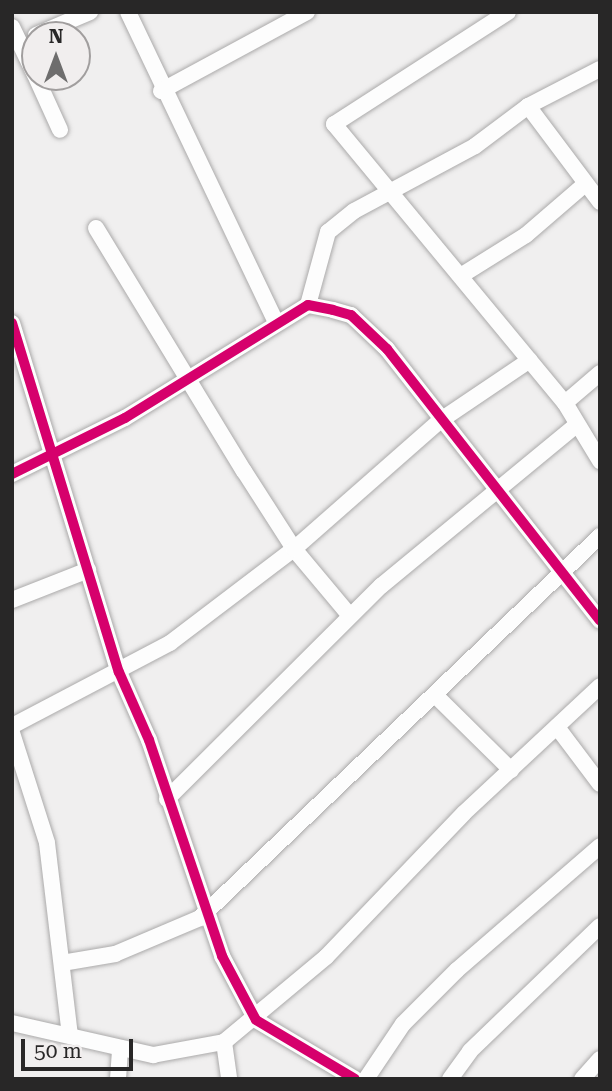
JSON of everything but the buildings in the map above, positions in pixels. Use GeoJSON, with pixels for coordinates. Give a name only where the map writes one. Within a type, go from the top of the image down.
{"type":"FeatureCollection","features":[{"type":"Feature","properties":{"kind":"street"},"geometry":{"type":"LineString","coordinates":[[69,21],[90,12]]}},
{"type":"Feature","properties":{"kind":"street"},"geometry":{"type":"LineString","coordinates":[[128,12],[161,91],[276,323]]}},
{"type":"Feature","properties":{"kind":"street"},"geometry":{"type":"LineString","coordinates":[[161,91],[307,12]]}},
{"type":"Feature","properties":{"kind":"street"},"geometry":{"type":"LineString","coordinates":[[508,12],[338,115],[338,135],[462,275],[565,403],[575,426],[600,461]]}},
{"type":"Feature","properties":{"kind":"street"},"geometry":{"type":"LineString","coordinates":[[308,305],[328,232],[389,193],[475,146],[528,106],[600,69]]}},
{"type":"Feature","properties":{"kind":"street"},"geometry":{"type":"LineString","coordinates":[[42,91],[60,130]]}},
{"type":"Feature","properties":{"kind":"street"},"geometry":{"type":"LineString","coordinates":[[528,106],[584,185],[600,202]]}},
{"type":"Feature","properties":{"kind":"street"},"geometry":{"type":"LineString","coordinates":[[462,275],[526,235],[584,185]]}},
{"type":"Feature","properties":{"kind":"street"},"geometry":{"type":"LineString","coordinates":[[96,228],[294,549],[350,616]]}},
{"type":"Feature","properties":{"kind":"street"},"geometry":{"type":"LineString","coordinates":[[12,474],[53,455],[190,378],[308,305],[351,315],[387,349],[600,621]]}},
{"type":"Feature","properties":{"kind":"street"},"geometry":{"type":"LineString","coordinates":[[13,326],[119,672],[222,956],[256,1020],[355,1079]]}},
{"type":"Feature","properties":{"kind":"street"},"geometry":{"type":"LineString","coordinates":[[12,726],[170,643],[294,549],[441,420],[530,360]]}},
{"type":"Feature","properties":{"kind":"street"},"geometry":{"type":"LineString","coordinates":[[565,403],[600,373]]}},
{"type":"Feature","properties":{"kind":"street"},"geometry":{"type":"LineString","coordinates":[[167,799],[350,616],[575,426]]}},
{"type":"Feature","properties":{"kind":"street"},"geometry":{"type":"LineString","coordinates":[[62,963],[115,954],[200,918],[206,908],[565,574],[600,536]]}},
{"type":"Feature","properties":{"kind":"street"},"geometry":{"type":"LineString","coordinates":[[12,600],[88,570]]}},
{"type":"Feature","properties":{"kind":"street"},"geometry":{"type":"LineString","coordinates":[[12,1023],[153,1055],[224,1042],[256,1020],[600,686]]}},
{"type":"Feature","properties":{"kind":"street"},"geometry":{"type":"LineString","coordinates":[[435,695],[511,770]]}},
{"type":"Feature","properties":{"kind":"street"},"geometry":{"type":"LineString","coordinates":[[556,727],[600,784]]}},
{"type":"Feature","properties":{"kind":"street"},"geometry":{"type":"LineString","coordinates":[[12,733],[18,770],[47,843],[70,1035]]}},
{"type":"Feature","properties":{"kind":"street"},"geometry":{"type":"LineString","coordinates":[[366,1079],[403,1024],[457,970],[600,846]]}},
{"type":"Feature","properties":{"kind":"street"},"geometry":{"type":"LineString","coordinates":[[450,1079],[470,1051],[600,926]]}},
{"type":"Feature","properties":{"kind":"street"},"geometry":{"type":"LineString","coordinates":[[224,1042],[229,1079]]}},
{"type":"Feature","properties":{"kind":"street"},"geometry":{"type":"LineString","coordinates":[[118,1079],[120,1048]]}},
{"type":"Feature","properties":{"kind":"street"},"geometry":{"type":"LineString","coordinates":[[582,1079],[600,1059]]}},
{"type":"Feature","properties":{"kind":"cycle path"},"geometry":{"type":"LineString","coordinates":[[12,474],[125,418],[308,305],[333,310],[351,315],[387,349],[600,621]]}},
{"type":"Feature","properties":{"kind":"cycle path"},"geometry":{"type":"LineString","coordinates":[[12,323],[119,672],[149,740],[222,956],[256,1020],[355,1079]]}}]}
